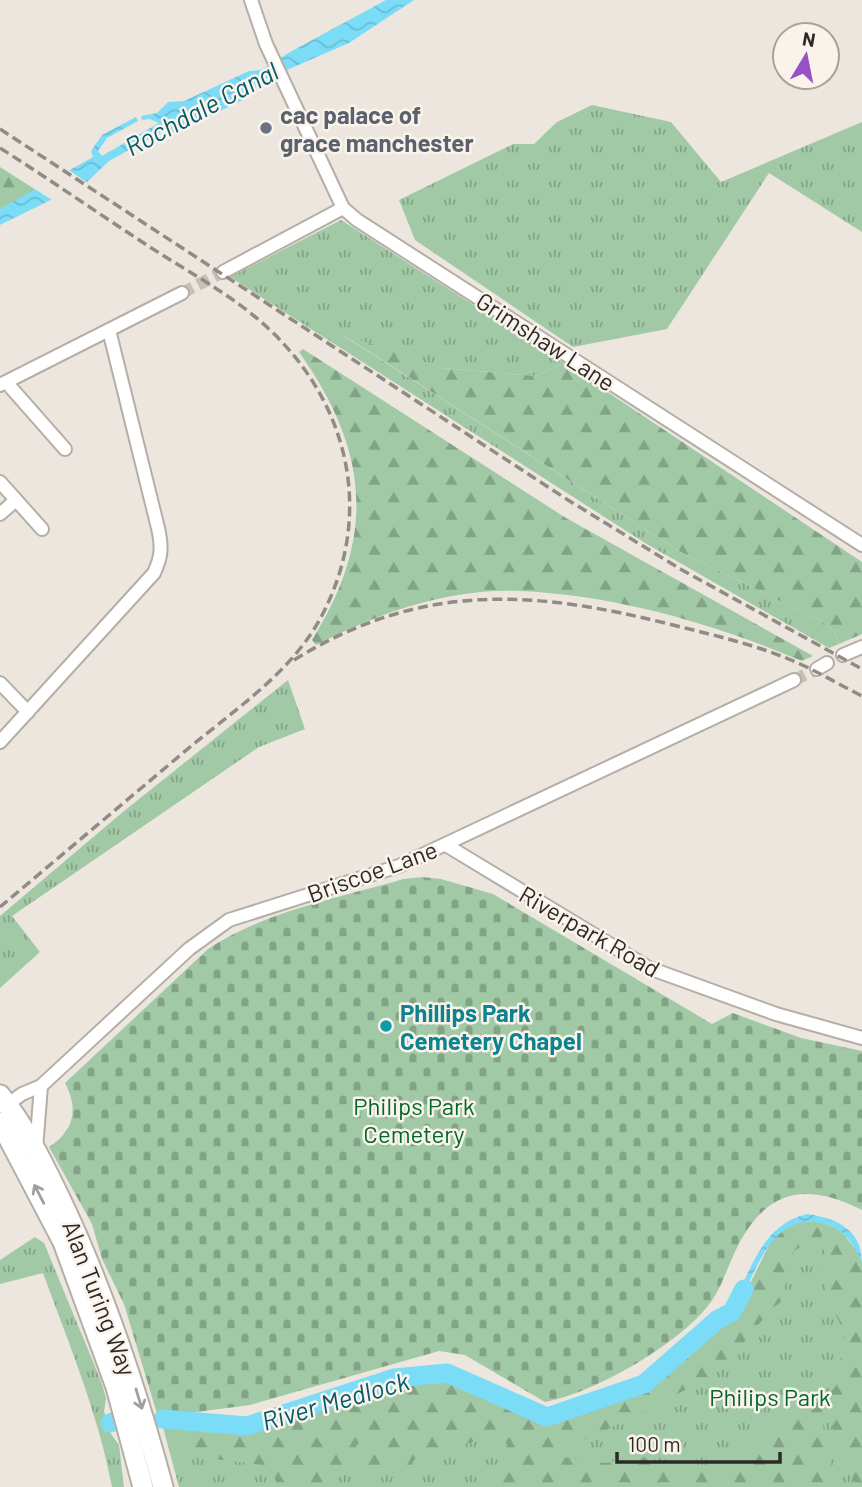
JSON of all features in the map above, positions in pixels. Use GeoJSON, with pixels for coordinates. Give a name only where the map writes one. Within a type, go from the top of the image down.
{"type":"FeatureCollection","features":[{"type":"Feature","properties":{"kind":"highway","name":"Alan Turing Way"},"geometry":{"type":"LineString","coordinates":[[5,1113],[36,1150],[75,1231],[114,1328],[163,1487]]}},
{"type":"Feature","properties":{"kind":"highway","name":"Alan Turing Way"},"geometry":{"type":"LineString","coordinates":[[5,1113],[63,1242],[117,1387],[143,1487]]}},
{"type":"Feature","properties":{"kind":"street","name":"Grimshaw Lane"},"geometry":{"type":"LineString","coordinates":[[251,0],[266,44],[343,208],[357,220],[862,545]]}},
{"type":"Feature","properties":{"kind":"street"},"geometry":{"type":"LineString","coordinates":[[223,272],[343,208]]}},
{"type":"Feature","properties":{"kind":"street"},"geometry":{"type":"LineString","coordinates":[[65,449],[3,384],[182,293]]}},
{"type":"Feature","properties":{"kind":"street"},"geometry":{"type":"LineString","coordinates":[[0,742],[155,573],[160,560],[160,538],[109,330]]}},
{"type":"Feature","properties":{"kind":"street"},"geometry":{"type":"LineString","coordinates":[[0,482],[42,529]]}},
{"type":"Feature","properties":{"kind":"street"},"geometry":{"type":"LineString","coordinates":[[0,514],[16,500]]}},
{"type":"Feature","properties":{"kind":"street"},"geometry":{"type":"LineString","coordinates":[[843,655],[862,647]]}},
{"type":"Feature","properties":{"kind":"street","name":"Briscoe Lane"},"geometry":{"type":"LineString","coordinates":[[5,1113],[41,1086],[216,927],[229,920],[399,866],[794,680]]}},
{"type":"Feature","properties":{"kind":"street"},"geometry":{"type":"LineString","coordinates":[[0,683],[28,712]]}},
{"type":"Feature","properties":{"kind":"street","name":"Riverpark Road"},"geometry":{"type":"LineString","coordinates":[[446,845],[649,968],[825,1030],[862,1038]]}},
{"type":"Feature","properties":{"kind":"street"},"geometry":{"type":"LineString","coordinates":[[36,1150],[41,1086]]}},
{"type":"Feature","properties":{"kind":"street"},"geometry":{"type":"LineString","coordinates":[[5,1113],[40,1103]]}},
{"type":"Feature","properties":{"kind":"green space"},"geometry":{"type":"Polygon","coordinates":[[[592,105],[671,122],[721,182],[862,122],[862,232],[769,173],[667,329],[573,347],[415,240],[399,200],[513,144],[534,144],[557,122],[592,105]]]}},
{"type":"Feature","properties":{"kind":"green space"},"geometry":{"type":"Polygon","coordinates":[[[0,167],[36,190],[0,209],[0,167]]]}},
{"type":"Feature","properties":{"kind":"green space"},"geometry":{"type":"Polygon","coordinates":[[[341,220],[564,363],[536,376],[440,368],[344,336],[679,551],[823,622],[835,633],[839,644],[829,648],[645,543],[230,277],[341,220]]]}},
{"type":"Feature","properties":{"kind":"green space"},"geometry":{"type":"Polygon","coordinates":[[[340,333],[440,368],[536,376],[564,363],[862,562],[862,634],[839,644],[835,633],[823,622],[679,551],[340,333]]]}},
{"type":"Feature","properties":{"kind":"green space"},"geometry":{"type":"Polygon","coordinates":[[[303,349],[566,518],[813,656],[802,661],[735,635],[628,605],[592,598],[520,591],[493,591],[440,598],[389,613],[316,645],[312,640],[333,602],[347,565],[355,529],[356,494],[351,459],[340,424],[299,352],[303,349]]]}},
{"type":"Feature","properties":{"kind":"green space"},"geometry":{"type":"Polygon","coordinates":[[[288,680],[305,729],[259,747],[12,916],[40,952],[0,988],[0,916],[124,811],[288,680]]]}},
{"type":"Feature","properties":{"kind":"green space","name":"Philips Park Cemetery"},"geometry":{"type":"Polygon","coordinates":[[[404,879],[441,879],[493,894],[712,1024],[733,1013],[801,1038],[862,1051],[862,1210],[821,1195],[786,1197],[771,1204],[745,1233],[715,1297],[697,1318],[636,1364],[565,1397],[545,1402],[465,1355],[439,1351],[250,1405],[158,1417],[124,1304],[102,1259],[92,1224],[49,1147],[64,1134],[72,1119],[72,1102],[65,1083],[208,949],[230,936],[303,907],[404,879]]]}},
{"type":"Feature","properties":{"kind":"green space","name":"Philips Park"},"geometry":{"type":"Polygon","coordinates":[[[815,1221],[844,1235],[862,1263],[862,1487],[179,1487],[162,1423],[247,1428],[395,1380],[447,1374],[547,1419],[646,1386],[719,1322],[735,1314],[815,1221]]]}},
{"type":"Feature","properties":{"kind":"green space"},"geometry":{"type":"Polygon","coordinates":[[[799,1222],[828,1224],[818,1243],[803,1245],[794,1251],[781,1302],[771,1309],[730,1360],[705,1380],[602,1432],[561,1449],[563,1457],[605,1463],[640,1456],[670,1466],[702,1470],[730,1468],[759,1439],[820,1392],[826,1454],[840,1475],[818,1487],[506,1487],[494,1481],[490,1475],[502,1469],[507,1444],[492,1436],[415,1459],[406,1471],[370,1477],[364,1474],[358,1458],[363,1443],[360,1441],[327,1487],[277,1485],[273,1473],[262,1465],[170,1453],[162,1423],[247,1428],[395,1380],[447,1374],[547,1419],[646,1386],[719,1322],[735,1314],[771,1241],[784,1228],[799,1222]]]}},
{"type":"Feature","properties":{"kind":"green space"},"geometry":{"type":"Polygon","coordinates":[[[834,1226],[855,1248],[862,1263],[862,1487],[858,1487],[844,1461],[832,1423],[832,1396],[844,1339],[841,1325],[826,1292],[823,1273],[826,1246],[834,1226]]]}},
{"type":"Feature","properties":{"kind":"green space"},"geometry":{"type":"Polygon","coordinates":[[[35,1237],[44,1243],[101,1381],[106,1398],[104,1411],[111,1434],[119,1445],[124,1487],[112,1487],[91,1405],[43,1273],[0,1284],[0,1260],[35,1237]]]}},
{"type":"Feature","properties":{"kind":"water","name":"Rochdale Canal"},"geometry":{"type":"Polygon","coordinates":[[[386,0],[414,0],[349,43],[266,79],[241,101],[176,132],[160,133],[109,161],[87,182],[0,225],[0,209],[93,157],[91,151],[102,135],[136,117],[138,121],[107,138],[98,151],[102,156],[159,123],[150,119],[142,120],[141,116],[157,113],[168,102],[184,101],[249,71],[261,70],[386,0]]]}},
{"type":"Feature","properties":{"kind":"water"},"geometry":{"type":"Polygon","coordinates":[[[807,1214],[838,1223],[853,1234],[858,1242],[862,1263],[842,1232],[829,1225],[803,1222],[776,1237],[757,1266],[735,1314],[731,1308],[759,1251],[779,1228],[807,1214]]]}},
{"type":"Feature","properties":{"kind":"pier"},"geometry":{"type":"Polygon","coordinates":[[[66,168],[89,184],[57,203],[33,188],[66,168]]]}},
{"type":"Feature","properties":{"kind":"waterway","name":"River Medlock"},"geometry":{"type":"LineString","coordinates":[[163,1419],[247,1426],[394,1378],[447,1373],[547,1417],[644,1384],[717,1320],[732,1312],[744,1289]]}},
{"type":"Feature","properties":{"kind":"tunnel"},"geometry":{"type":"LineString","coordinates":[[182,293],[223,272]]}},
{"type":"Feature","properties":{"kind":"tunnel"},"geometry":{"type":"LineString","coordinates":[[794,680],[817,669]]}},
{"type":"Feature","properties":{"kind":"railway"},"geometry":{"type":"LineString","coordinates":[[0,129],[568,500],[682,570],[862,669]]}},
{"type":"Feature","properties":{"kind":"railway"},"geometry":{"type":"LineString","coordinates":[[0,148],[228,296],[269,329],[297,359],[319,393],[336,428],[346,465],[350,503],[347,542],[337,581],[320,619],[294,656],[244,704],[0,907]]}},
{"type":"Feature","properties":{"kind":"railway"},"geometry":{"type":"LineString","coordinates":[[294,660],[341,634],[388,616],[434,605],[479,600],[526,600],[622,613],[733,640],[791,660],[862,696]]}},
{"type":"Feature","properties":{"kind":"place","name":"cac palace of grace manchester"},"geometry":{"type":"Point","coordinates":[266,128]}},
{"type":"Feature","properties":{"kind":"place","name":"Phillips Park Cemetery Chapel"},"geometry":{"type":"Point","coordinates":[386,1026]}}]}
